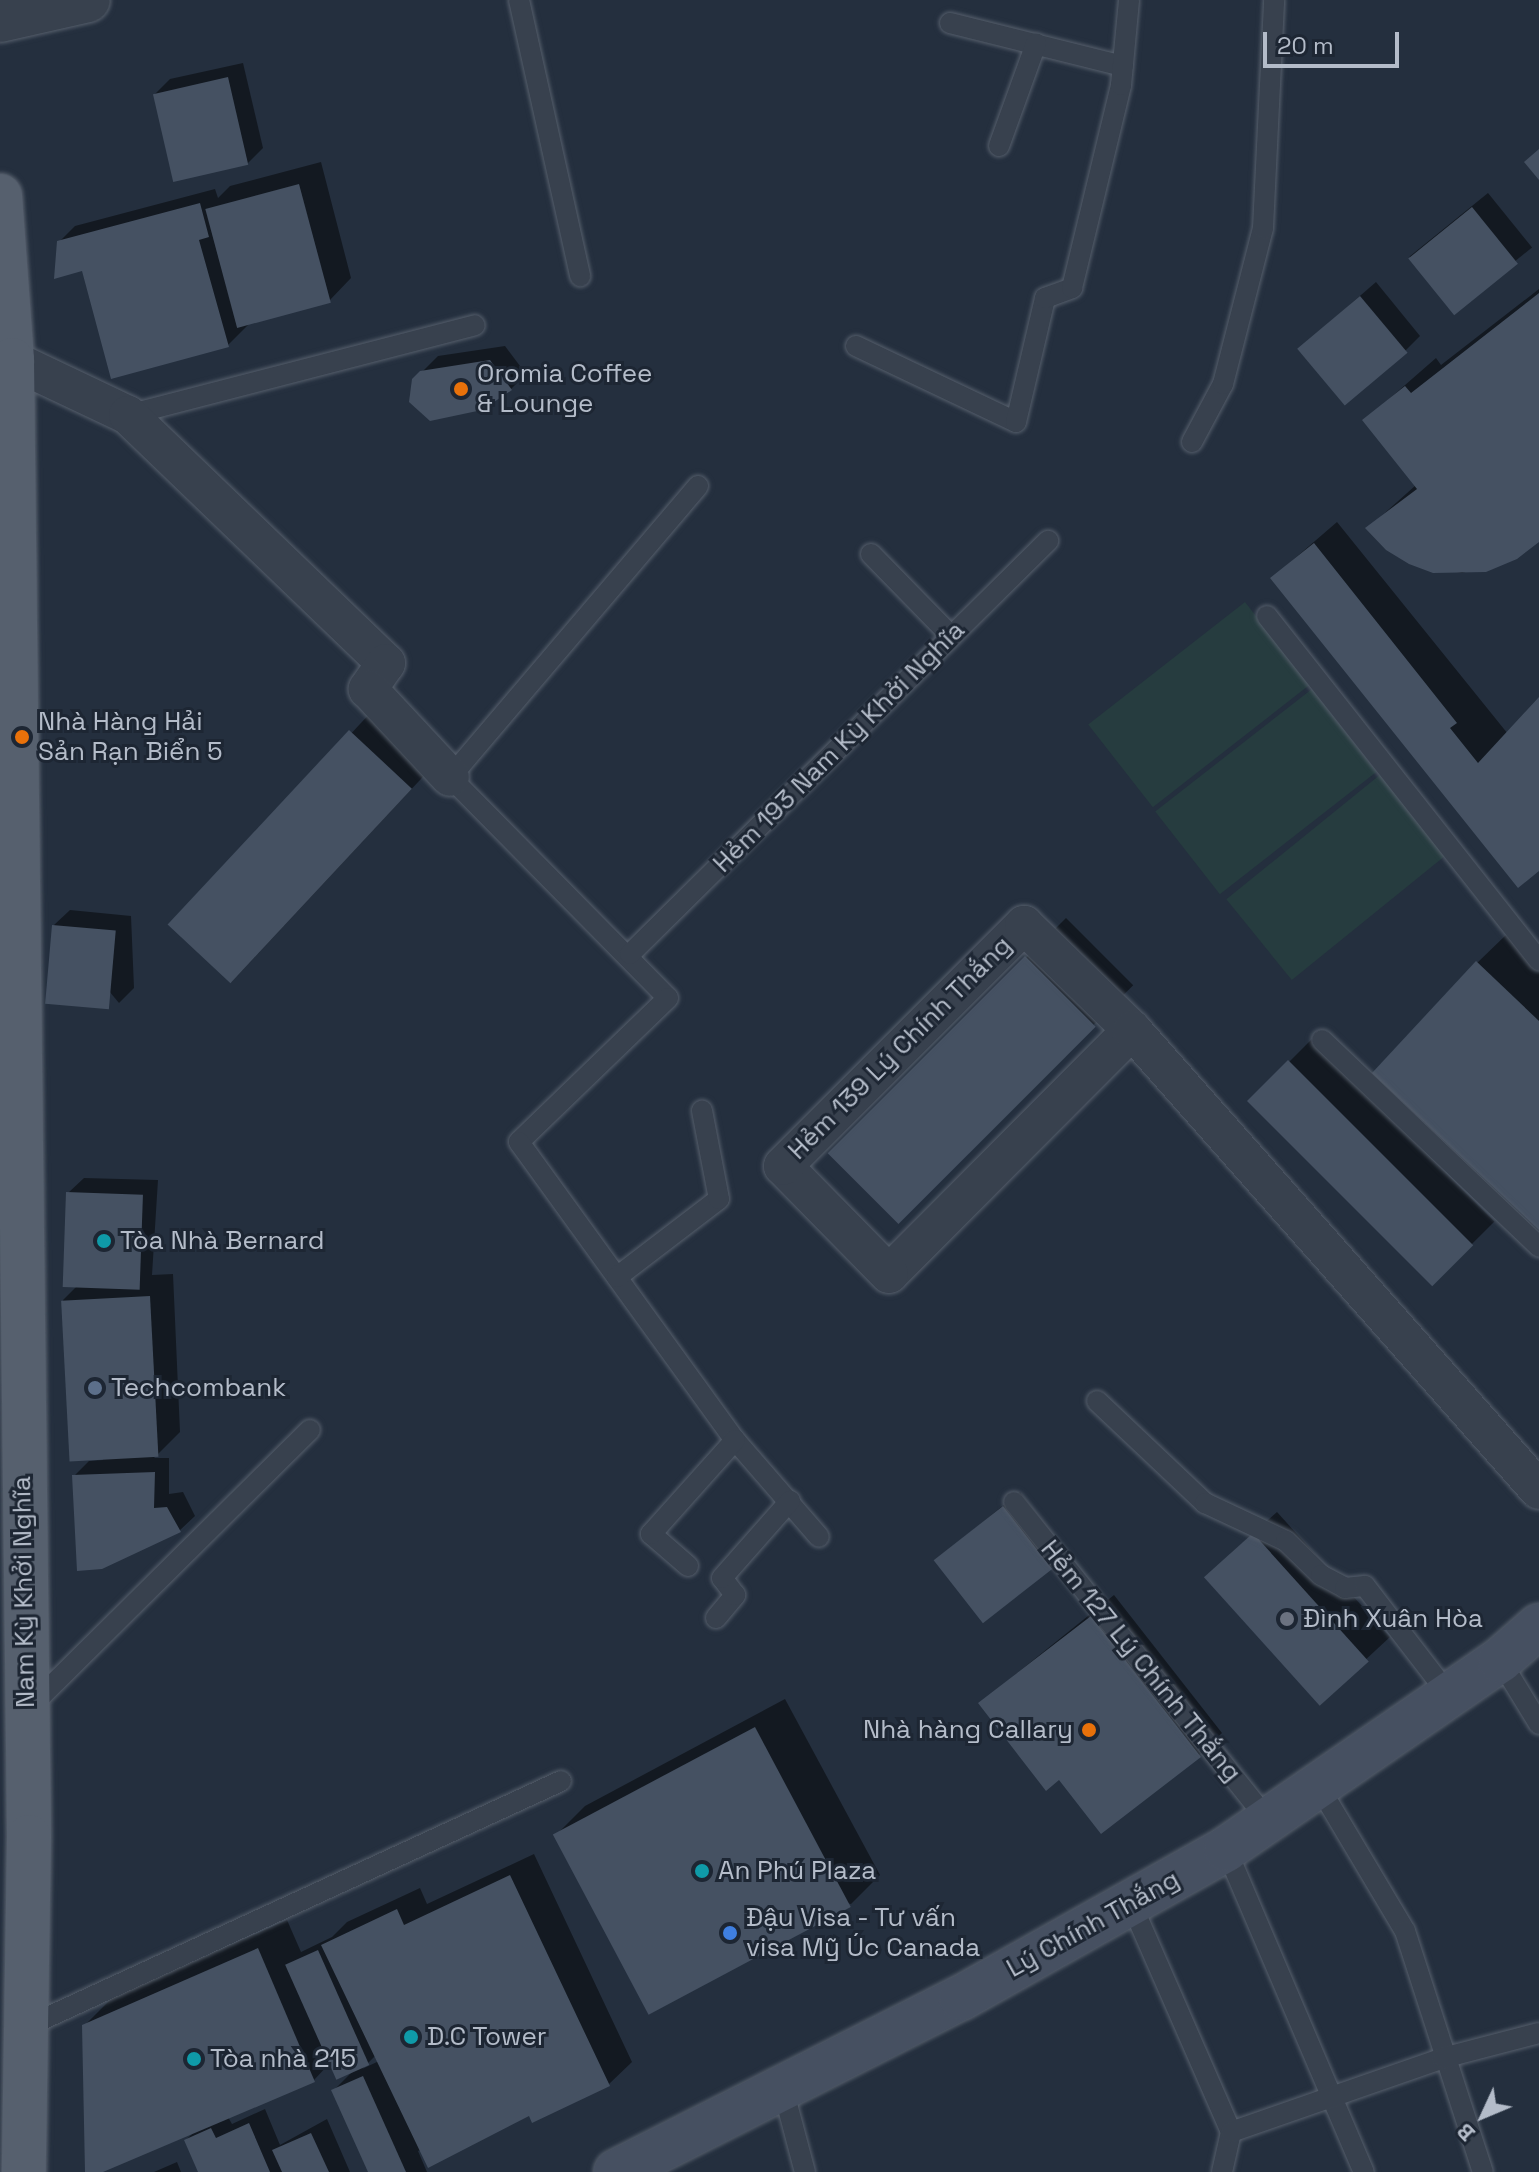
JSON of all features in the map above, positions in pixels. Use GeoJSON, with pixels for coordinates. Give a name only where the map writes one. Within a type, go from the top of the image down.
{"type":"FeatureCollection","features":[{"type":"Feature","properties":{"kind":"main road","name":"Nam Kỳ Khởi Nghĩa"},"geometry":{"type":"LineString","coordinates":[[0,196],[12,360],[26,1711],[24,2172]]}},
{"type":"Feature","properties":{"kind":"main road","name":"Lý Chính Thắng"},"geometry":{"type":"LineString","coordinates":[[616,2172],[783,2089],[1226,1849],[1500,1660],[1539,1626]]}},
{"type":"Feature","properties":{"kind":"street"},"geometry":{"type":"LineString","coordinates":[[0,20],[88,0]]}},
{"type":"Feature","properties":{"kind":"street"},"geometry":{"type":"LineString","coordinates":[[12,360],[128,415],[386,663],[368,689],[450,777]]}},
{"type":"Feature","properties":{"kind":"street","name":"Hẻm 139 Lý Chính Thắng"},"geometry":{"type":"LineString","coordinates":[[1132,1030],[889,1274],[783,1166],[1024,925],[1132,1030],[1539,1490]]}},
{"type":"Feature","properties":{"kind":"lane"},"geometry":{"type":"LineString","coordinates":[[519,0],[580,276]]}},
{"type":"Feature","properties":{"kind":"lane"},"geometry":{"type":"LineString","coordinates":[[856,346],[1016,422],[1045,298],[1072,288],[1123,66],[1129,0]]}},
{"type":"Feature","properties":{"kind":"lane"},"geometry":{"type":"LineString","coordinates":[[1192,442],[1223,384],[1263,228],[1274,0]]}},
{"type":"Feature","properties":{"kind":"lane"},"geometry":{"type":"LineString","coordinates":[[950,23],[1123,66]]}},
{"type":"Feature","properties":{"kind":"lane"},"geometry":{"type":"LineString","coordinates":[[999,146],[1036,44]]}},
{"type":"Feature","properties":{"kind":"lane"},"geometry":{"type":"LineString","coordinates":[[128,415],[475,325]]}},
{"type":"Feature","properties":{"kind":"lane"},"geometry":{"type":"LineString","coordinates":[[698,486],[450,777],[630,954],[668,998],[519,1142],[735,1440],[819,1537]]}},
{"type":"Feature","properties":{"kind":"lane","name":"Hẻm 193 Nam Kỳ Khởi Nghĩa"},"geometry":{"type":"LineString","coordinates":[[630,954],[1048,541]]}},
{"type":"Feature","properties":{"kind":"lane"},"geometry":{"type":"LineString","coordinates":[[871,554],[951,636]]}},
{"type":"Feature","properties":{"kind":"lane"},"geometry":{"type":"LineString","coordinates":[[1267,616],[1539,961]]}},
{"type":"Feature","properties":{"kind":"lane"},"geometry":{"type":"LineString","coordinates":[[1322,1040],[1539,1247]]}},
{"type":"Feature","properties":{"kind":"lane"},"geometry":{"type":"LineString","coordinates":[[617,1277],[719,1199],[702,1111]]}},
{"type":"Feature","properties":{"kind":"lane"},"geometry":{"type":"LineString","coordinates":[[1097,1401],[1205,1503],[1286,1541],[1321,1575],[1345,1588],[1365,1586],[1449,1695]]}},
{"type":"Feature","properties":{"kind":"lane"},"geometry":{"type":"LineString","coordinates":[[26,1711],[310,1430]]}},
{"type":"Feature","properties":{"kind":"lane"},"geometry":{"type":"LineString","coordinates":[[688,1566],[651,1534],[735,1440]]}},
{"type":"Feature","properties":{"kind":"lane"},"geometry":{"type":"LineString","coordinates":[[716,1618],[735,1595],[722,1578],[790,1501]]}},
{"type":"Feature","properties":{"kind":"lane","name":"Hẻm 127 Lý Chính Thắng"},"geometry":{"type":"LineString","coordinates":[[1014,1502],[1268,1820]]}},
{"type":"Feature","properties":{"kind":"lane"},"geometry":{"type":"LineString","coordinates":[[1500,1660],[1539,1724]]}},
{"type":"Feature","properties":{"kind":"lane"},"geometry":{"type":"LineString","coordinates":[[24,2028],[561,1781]]}},
{"type":"Feature","properties":{"kind":"lane"},"geometry":{"type":"LineString","coordinates":[[1318,1785],[1405,1931],[1443,2058],[1483,2172]]}},
{"type":"Feature","properties":{"kind":"lane"},"geometry":{"type":"LineString","coordinates":[[1226,1849],[1364,2172]]}},
{"type":"Feature","properties":{"kind":"lane"},"geometry":{"type":"LineString","coordinates":[[1131,1903],[1231,2132],[1222,2172]]}},
{"type":"Feature","properties":{"kind":"lane"},"geometry":{"type":"LineString","coordinates":[[1231,2132],[1443,2058],[1539,2033]]}},
{"type":"Feature","properties":{"kind":"lane"},"geometry":{"type":"LineString","coordinates":[[783,2089],[805,2172]]}},
{"type":"Feature","properties":{"kind":"green space"},"geometry":{"type":"Polygon","coordinates":[[[1245,602],[1310,685],[1153,807],[1088,725],[1245,602]]]}},
{"type":"Feature","properties":{"kind":"green space"},"geometry":{"type":"Polygon","coordinates":[[[1312,689],[1377,772],[1220,894],[1155,812],[1312,689]]]}},
{"type":"Feature","properties":{"kind":"green space"},"geometry":{"type":"Polygon","coordinates":[[[1381,774],[1446,855],[1292,980],[1226,899],[1381,774]]]}},
{"type":"Feature","properties":{"kind":"building"},"geometry":{"type":"Polygon","coordinates":[[[228,77],[248,165],[173,182],[153,94],[228,77]]]}},
{"type":"Feature","properties":{"kind":"building"},"geometry":{"type":"Polygon","coordinates":[[[1539,149],[1539,180],[1524,162],[1539,149]]]}},
{"type":"Feature","properties":{"kind":"building"},"geometry":{"type":"Polygon","coordinates":[[[299,184],[331,303],[237,328],[205,209],[299,184]]]}},
{"type":"Feature","properties":{"kind":"building"},"geometry":{"type":"Polygon","coordinates":[[[200,203],[209,237],[199,240],[229,347],[111,379],[82,271],[54,279],[57,241],[200,203]]]}},
{"type":"Feature","properties":{"kind":"building"},"geometry":{"type":"Polygon","coordinates":[[[1472,207],[1518,264],[1454,315],[1408,259],[1472,207]]]}},
{"type":"Feature","properties":{"kind":"building"},"geometry":{"type":"Polygon","coordinates":[[[1539,293],[1539,542],[1517,559],[1486,572],[1433,573],[1409,564],[1386,550],[1365,528],[1417,489],[1362,420],[1405,386],[1411,393],[1539,293]]]}},
{"type":"Feature","properties":{"kind":"building"},"geometry":{"type":"Polygon","coordinates":[[[1360,296],[1408,353],[1345,405],[1297,349],[1360,296]]]}},
{"type":"Feature","properties":{"kind":"building","name":"Oromia Coffee & Lounge"},"geometry":{"type":"Polygon","coordinates":[[[490,360],[512,390],[482,410],[430,421],[409,402],[412,379],[420,371],[490,360]]]}},
{"type":"Feature","properties":{"kind":"building"},"geometry":{"type":"Polygon","coordinates":[[[1314,543],[1457,723],[1450,728],[1478,763],[1539,697],[1539,871],[1518,888],[1270,578],[1314,543]]]}},
{"type":"Feature","properties":{"kind":"building"},"geometry":{"type":"Polygon","coordinates":[[[349,730],[412,789],[230,983],[168,925],[349,730]]]}},
{"type":"Feature","properties":{"kind":"building"},"geometry":{"type":"Polygon","coordinates":[[[52,925],[116,931],[109,1009],[45,1004],[52,925]]]}},
{"type":"Feature","properties":{"kind":"building"},"geometry":{"type":"Polygon","coordinates":[[[1025,956],[1096,1027],[898,1224],[828,1153],[1025,956]]]}},
{"type":"Feature","properties":{"kind":"building"},"geometry":{"type":"Polygon","coordinates":[[[1476,961],[1539,1021],[1539,1230],[1372,1073],[1476,961]]]}},
{"type":"Feature","properties":{"kind":"building"},"geometry":{"type":"Polygon","coordinates":[[[1288,1060],[1473,1245],[1432,1286],[1247,1101],[1288,1060]]]}},
{"type":"Feature","properties":{"kind":"building","name":"Tòa Nhà Bernard"},"geometry":{"type":"Polygon","coordinates":[[[66,1192],[143,1195],[140,1290],[63,1287],[66,1192]]]}},
{"type":"Feature","properties":{"kind":"building"},"geometry":{"type":"Polygon","coordinates":[[[150,1296],[158,1457],[70,1461],[61,1301],[150,1296]]]}},
{"type":"Feature","properties":{"kind":"building"},"geometry":{"type":"Polygon","coordinates":[[[155,1472],[154,1508],[167,1507],[181,1532],[102,1569],[77,1571],[72,1475],[155,1472]]]}},
{"type":"Feature","properties":{"kind":"building"},"geometry":{"type":"Polygon","coordinates":[[[1003,1506],[1052,1569],[983,1623],[934,1560],[1003,1506]]]}},
{"type":"Feature","properties":{"kind":"building","name":"Đình Xuân Hòa"},"geometry":{"type":"Polygon","coordinates":[[[1253,1533],[1369,1662],[1320,1706],[1204,1577],[1253,1533]]]}},
{"type":"Feature","properties":{"kind":"building","name":"Nhà hàng Callary"},"geometry":{"type":"Polygon","coordinates":[[[1091,1616],[1201,1757],[1101,1834],[1059,1780],[1046,1791],[978,1703],[1091,1616]]]}},
{"type":"Feature","properties":{"kind":"building","name":"An Phú Plaza"},"geometry":{"type":"Polygon","coordinates":[[[755,1727],[851,1907],[649,2015],[553,1835],[755,1727]]]}},
{"type":"Feature","properties":{"kind":"building"},"geometry":{"type":"Polygon","coordinates":[[[510,1875],[610,2086],[532,2123],[529,2116],[428,2168],[321,1945],[397,1909],[404,1925],[510,1875]]]}},
{"type":"Feature","properties":{"kind":"building","name":"Tòa nhà 215"},"geometry":{"type":"Polygon","coordinates":[[[258,1948],[315,2082],[103,2172],[85,2172],[82,2025],[258,1948]]]}},
{"type":"Feature","properties":{"kind":"building"},"geometry":{"type":"Polygon","coordinates":[[[318,1950],[369,2065],[336,2080],[285,1965],[318,1950]]]}},
{"type":"Feature","properties":{"kind":"building"},"geometry":{"type":"Polygon","coordinates":[[[363,2076],[406,2172],[368,2172],[331,2090],[363,2076]]]}},
{"type":"Feature","properties":{"kind":"building"},"geometry":{"type":"Polygon","coordinates":[[[249,2123],[270,2172],[198,2172],[184,2140],[211,2128],[216,2138],[249,2123]]]}},
{"type":"Feature","properties":{"kind":"building"},"geometry":{"type":"Polygon","coordinates":[[[311,2133],[329,2172],[282,2172],[272,2150],[311,2133]]]}},
{"type":"Feature","properties":{"kind":"place","name":"Oromia Coffee & Lounge"},"geometry":{"type":"Point","coordinates":[461,389]}},
{"type":"Feature","properties":{"kind":"place","name":"Nhà Hàng Hải Sản Rạn Biển 5"},"geometry":{"type":"Point","coordinates":[22,737]}},
{"type":"Feature","properties":{"kind":"place","name":"Tòa Nhà Bernard"},"geometry":{"type":"Point","coordinates":[104,1241]}},
{"type":"Feature","properties":{"kind":"place","name":"Techcombank"},"geometry":{"type":"Point","coordinates":[95,1388]}},
{"type":"Feature","properties":{"kind":"place","name":"Đình Xuân Hòa"},"geometry":{"type":"Point","coordinates":[1287,1619]}},
{"type":"Feature","properties":{"kind":"place","name":"Nhà hàng Callary"},"geometry":{"type":"Point","coordinates":[1089,1730]}},
{"type":"Feature","properties":{"kind":"place","name":"An Phú Plaza"},"geometry":{"type":"Point","coordinates":[702,1871]}},
{"type":"Feature","properties":{"kind":"place","name":"Đậu Visa - Tư vấn visa Mỹ Úc Canada"},"geometry":{"type":"Point","coordinates":[730,1933]}},
{"type":"Feature","properties":{"kind":"place","name":"D.C Tower"},"geometry":{"type":"Point","coordinates":[411,2037]}},
{"type":"Feature","properties":{"kind":"place","name":"Tòa nhà 215"},"geometry":{"type":"Point","coordinates":[194,2059]}}]}
